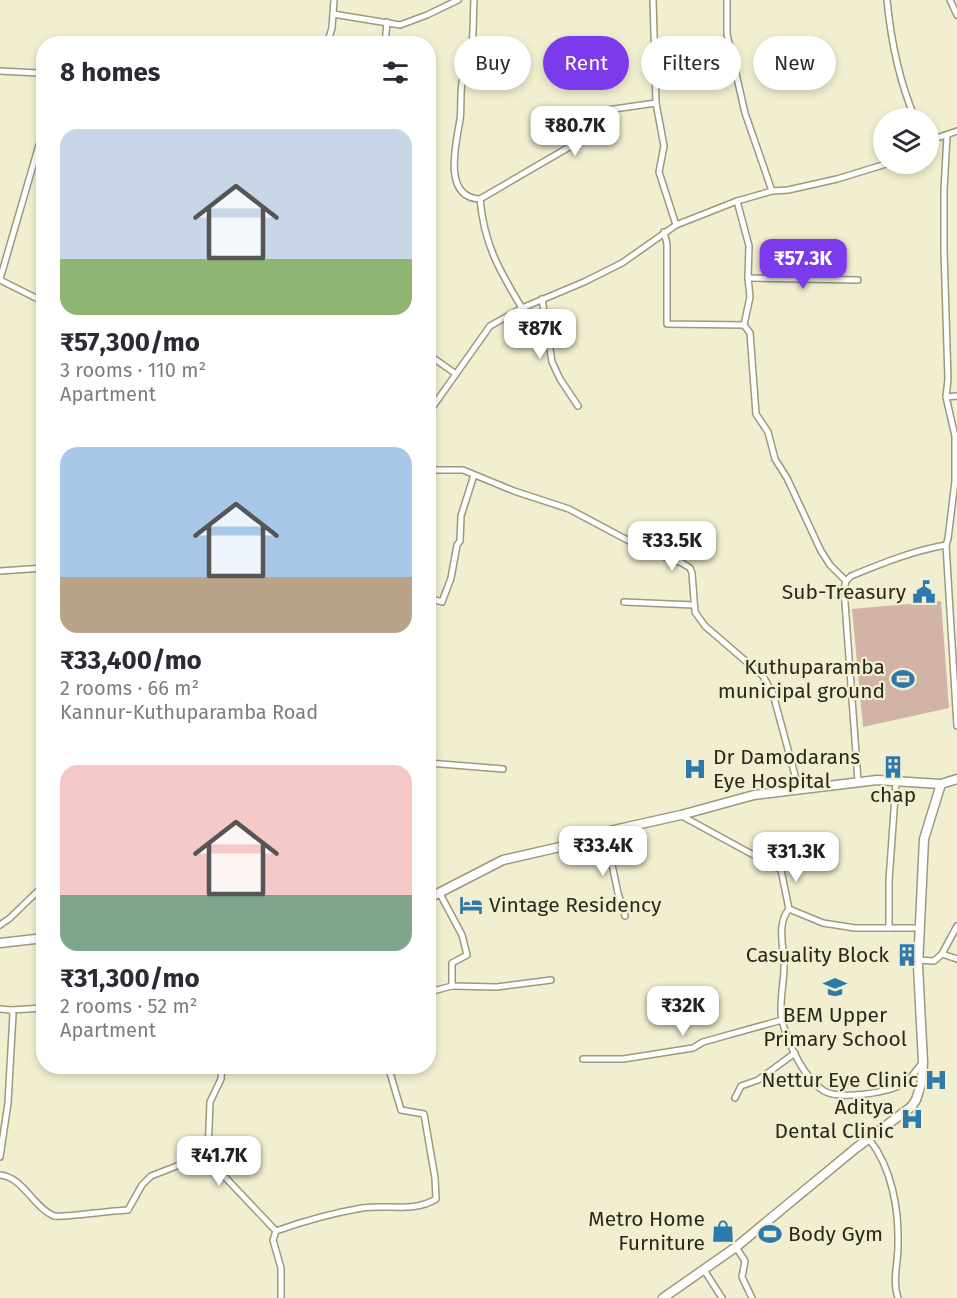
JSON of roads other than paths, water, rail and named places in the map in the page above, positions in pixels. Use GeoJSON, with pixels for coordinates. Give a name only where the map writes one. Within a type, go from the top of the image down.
{"type":"FeatureCollection","features":[{"type":"Feature","properties":{"kind":"main road"},"geometry":{"type":"LineString","coordinates":[[436,894],[503,860],[560,847],[605,832],[681,816],[754,795],[877,780],[941,784],[957,778]]}},
{"type":"Feature","properties":{"kind":"main road"},"geometry":{"type":"LineString","coordinates":[[663,1298],[736,1247],[914,1104],[921,1088],[923,1062],[918,960],[924,839],[941,784]]}},
{"type":"Feature","properties":{"kind":"main road"},"geometry":{"type":"LineString","coordinates":[[0,943],[36,939]]}},
{"type":"Feature","properties":{"kind":"street"},"geometry":{"type":"LineString","coordinates":[[329,36],[334,0]]}},
{"type":"Feature","properties":{"kind":"street"},"geometry":{"type":"LineString","coordinates":[[333,14],[400,24],[427,15],[458,0]]}},
{"type":"Feature","properties":{"kind":"street"},"geometry":{"type":"LineString","coordinates":[[474,0],[472,51],[463,84],[454,172],[458,183],[468,197],[480,199],[571,146],[582,117],[608,110],[656,103]]}},
{"type":"Feature","properties":{"kind":"street"},"geometry":{"type":"LineString","coordinates":[[653,0],[656,103],[664,146],[659,172],[676,225]]}},
{"type":"Feature","properties":{"kind":"street"},"geometry":{"type":"LineString","coordinates":[[727,0],[727,34],[745,113],[772,191]]}},
{"type":"Feature","properties":{"kind":"street"},"geometry":{"type":"LineString","coordinates":[[887,0],[898,71],[911,108]]}},
{"type":"Feature","properties":{"kind":"street"},"geometry":{"type":"LineString","coordinates":[[950,0],[957,15]]}},
{"type":"Feature","properties":{"kind":"street"},"geometry":{"type":"LineString","coordinates":[[386,36],[387,22]]}},
{"type":"Feature","properties":{"kind":"street"},"geometry":{"type":"LineString","coordinates":[[0,71],[36,74]]}},
{"type":"Feature","properties":{"kind":"street"},"geometry":{"type":"LineString","coordinates":[[939,138],[957,131]]}},
{"type":"Feature","properties":{"kind":"street"},"geometry":{"type":"LineString","coordinates":[[947,135],[944,190],[948,379],[946,397],[955,436],[955,480],[947,542],[957,726]]}},
{"type":"Feature","properties":{"kind":"street"},"geometry":{"type":"LineString","coordinates":[[36,155],[0,280],[36,298]]}},
{"type":"Feature","properties":{"kind":"street"},"geometry":{"type":"LineString","coordinates":[[436,402],[490,326],[522,308],[585,282],[622,262],[676,225],[737,201],[772,191],[788,190],[837,179],[873,168]]}},
{"type":"Feature","properties":{"kind":"street"},"geometry":{"type":"LineString","coordinates":[[480,199],[492,256],[522,308]]}},
{"type":"Feature","properties":{"kind":"street"},"geometry":{"type":"LineString","coordinates":[[737,201],[749,246],[750,297],[744,325],[750,333],[756,414],[768,432],[775,459],[787,478],[821,551],[830,565],[846,581]]}},
{"type":"Feature","properties":{"kind":"street"},"geometry":{"type":"LineString","coordinates":[[664,232],[667,244],[668,324],[744,325]]}},
{"type":"Feature","properties":{"kind":"street"},"geometry":{"type":"LineString","coordinates":[[748,278],[858,280]]}},
{"type":"Feature","properties":{"kind":"street"},"geometry":{"type":"LineString","coordinates":[[542,299],[552,362],[578,406]]}},
{"type":"Feature","properties":{"kind":"street"},"geometry":{"type":"LineString","coordinates":[[436,359],[456,374]]}},
{"type":"Feature","properties":{"kind":"street"},"geometry":{"type":"LineString","coordinates":[[946,397],[957,396]]}},
{"type":"Feature","properties":{"kind":"street"},"geometry":{"type":"LineString","coordinates":[[436,470],[462,470],[514,491],[569,508],[648,551],[682,563],[692,573],[695,612],[705,626],[763,676],[773,694],[799,790]]}},
{"type":"Feature","properties":{"kind":"street"},"geometry":{"type":"LineString","coordinates":[[436,600],[442,602],[451,578],[457,545],[460,541],[461,516],[474,475]]}},
{"type":"Feature","properties":{"kind":"street"},"geometry":{"type":"LineString","coordinates":[[858,782],[844,589],[846,581],[851,576],[898,556],[957,540]]}},
{"type":"Feature","properties":{"kind":"street"},"geometry":{"type":"LineString","coordinates":[[0,572],[36,569]]}},
{"type":"Feature","properties":{"kind":"street"},"geometry":{"type":"LineString","coordinates":[[624,602],[694,605]]}},
{"type":"Feature","properties":{"kind":"street"},"geometry":{"type":"LineString","coordinates":[[436,764],[503,769]]}},
{"type":"Feature","properties":{"kind":"street"},"geometry":{"type":"LineString","coordinates":[[889,928],[889,881],[896,782]]}},
{"type":"Feature","properties":{"kind":"street"},"geometry":{"type":"LineString","coordinates":[[681,816],[781,870],[789,909]]}},
{"type":"Feature","properties":{"kind":"street"},"geometry":{"type":"LineString","coordinates":[[605,832],[625,916]]}},
{"type":"Feature","properties":{"kind":"street"},"geometry":{"type":"LineString","coordinates":[[439,892],[462,935],[467,956],[452,963],[452,986]]}},
{"type":"Feature","properties":{"kind":"street"},"geometry":{"type":"LineString","coordinates":[[0,925],[36,893]]}},
{"type":"Feature","properties":{"kind":"street"},"geometry":{"type":"LineString","coordinates":[[789,909],[823,922],[855,928],[919,928]]}},
{"type":"Feature","properties":{"kind":"street"},"geometry":{"type":"LineString","coordinates":[[789,909],[784,915],[782,924],[784,965],[782,1020],[801,1066],[811,1081],[825,1092],[862,1095],[906,1083],[923,1062]]}},
{"type":"Feature","properties":{"kind":"street"},"geometry":{"type":"LineString","coordinates":[[918,960],[939,959],[957,926]]}},
{"type":"Feature","properties":{"kind":"street"},"geometry":{"type":"LineString","coordinates":[[942,954],[957,959]]}},
{"type":"Feature","properties":{"kind":"street"},"geometry":{"type":"LineString","coordinates":[[436,990],[452,986],[497,987],[550,980]]}},
{"type":"Feature","properties":{"kind":"street"},"geometry":{"type":"LineString","coordinates":[[0,1009],[36,1008]]}},
{"type":"Feature","properties":{"kind":"street"},"geometry":{"type":"LineString","coordinates":[[0,1157],[6,1121],[11,1061],[11,1010]]}},
{"type":"Feature","properties":{"kind":"street"},"geometry":{"type":"LineString","coordinates":[[583,1059],[623,1059],[693,1048],[703,1042],[782,1020]]}},
{"type":"Feature","properties":{"kind":"street"},"geometry":{"type":"LineString","coordinates":[[735,1098],[741,1086],[758,1080],[795,1053]]}},
{"type":"Feature","properties":{"kind":"street"},"geometry":{"type":"LineString","coordinates":[[221,1074],[210,1102],[208,1154],[224,1175],[276,1231]]}},
{"type":"Feature","properties":{"kind":"street"},"geometry":{"type":"LineString","coordinates":[[276,1231],[312,1219],[364,1208],[411,1208],[436,1199],[435,1178],[424,1114],[401,1110],[390,1074]]}},
{"type":"Feature","properties":{"kind":"street"},"geometry":{"type":"LineString","coordinates":[[869,1138],[885,1163],[896,1208],[898,1248],[895,1279],[898,1298]]}},
{"type":"Feature","properties":{"kind":"street"},"geometry":{"type":"LineString","coordinates":[[0,1175],[12,1178],[36,1203],[56,1216],[128,1210],[142,1185],[151,1176],[208,1154]]}},
{"type":"Feature","properties":{"kind":"street"},"geometry":{"type":"LineString","coordinates":[[276,1231],[273,1240],[281,1268],[282,1298]]}},
{"type":"Feature","properties":{"kind":"street"},"geometry":{"type":"LineString","coordinates":[[736,1247],[745,1261],[742,1277],[752,1298]]}},
{"type":"Feature","properties":{"kind":"street"},"geometry":{"type":"LineString","coordinates":[[704,1270],[722,1298]]}},
{"type":"Feature","properties":{"kind":"place","name":"Sub-Treasury"},"geometry":{"type":"Point","coordinates":[924,592]}},
{"type":"Feature","properties":{"kind":"place","name":"Kuthuparamba municipal ground"},"geometry":{"type":"Point","coordinates":[903,679]}},
{"type":"Feature","properties":{"kind":"place","name":"chap"},"geometry":{"type":"Point","coordinates":[893,767]}},
{"type":"Feature","properties":{"kind":"place","name":"Dr Damodarans Eye Hospital"},"geometry":{"type":"Point","coordinates":[695,769]}},
{"type":"Feature","properties":{"kind":"place","name":"Vintage Residency"},"geometry":{"type":"Point","coordinates":[471,905]}},
{"type":"Feature","properties":{"kind":"place","name":"Casuality Block"},"geometry":{"type":"Point","coordinates":[907,955]}},
{"type":"Feature","properties":{"kind":"place","name":"BEM Upper Primary School"},"geometry":{"type":"Point","coordinates":[835,987]}},
{"type":"Feature","properties":{"kind":"place","name":"Nettur Eye Clinic"},"geometry":{"type":"Point","coordinates":[936,1080]}},
{"type":"Feature","properties":{"kind":"place","name":"Aditya Dental Clinic"},"geometry":{"type":"Point","coordinates":[912,1119]}},
{"type":"Feature","properties":{"kind":"place","name":"Metro Home Furniture"},"geometry":{"type":"Point","coordinates":[723,1231]}},
{"type":"Feature","properties":{"kind":"place","name":"Body Gym"},"geometry":{"type":"Point","coordinates":[770,1234]}}]}
